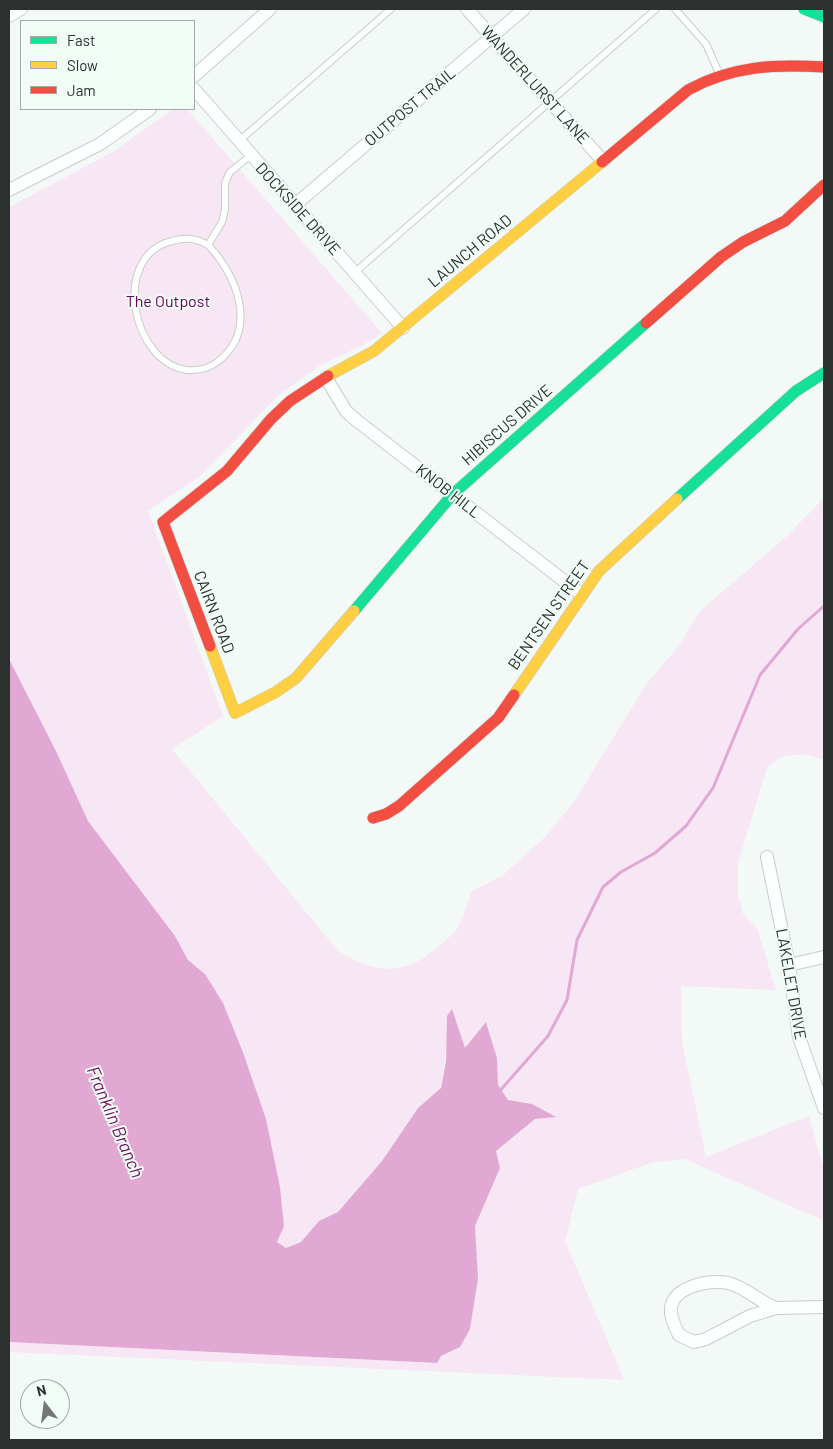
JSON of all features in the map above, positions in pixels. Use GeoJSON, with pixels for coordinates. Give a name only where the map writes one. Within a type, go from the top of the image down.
{"type":"FeatureCollection","features":[{"type":"Feature","properties":{"kind":"street"},"geometry":{"type":"LineString","coordinates":[[9,16],[21,9]]}},
{"type":"Feature","properties":{"kind":"street"},"geometry":{"type":"LineString","coordinates":[[195,75],[270,9]]}},
{"type":"Feature","properties":{"kind":"street","name":"WANDERLURST LANE"},"geometry":{"type":"LineString","coordinates":[[467,9],[603,161]]}},
{"type":"Feature","properties":{"kind":"street","name":"OUTPOST TRAIL"},"geometry":{"type":"LineString","coordinates":[[295,205],[524,9]]}},
{"type":"Feature","properties":{"kind":"street"},"geometry":{"type":"LineString","coordinates":[[804,9],[824,18]]}},
{"type":"Feature","properties":{"kind":"street","name":"LAUNCH ROAD"},"geometry":{"type":"LineString","coordinates":[[163,522],[227,471],[271,419],[290,401],[374,351],[688,90],[719,73],[750,67],[784,64],[824,66]]}},
{"type":"Feature","properties":{"kind":"street","name":"DOCKSIDE DRIVE"},"geometry":{"type":"LineString","coordinates":[[195,90],[250,156],[403,328]]}},
{"type":"Feature","properties":{"kind":"street"},"geometry":{"type":"LineString","coordinates":[[9,190],[100,144],[149,110]]}},
{"type":"Feature","properties":{"kind":"street","name":"HIBISCUS DRIVE"},"geometry":{"type":"LineString","coordinates":[[235,712],[276,692],[296,678],[452,494],[721,257],[743,242],[785,221],[822,194]]}},
{"type":"Feature","properties":{"kind":"street","name":"BENTSEN STREET"},"geometry":{"type":"LineString","coordinates":[[373,818],[386,814],[399,806],[498,718],[581,594],[611,558],[796,391],[824,373]]}},
{"type":"Feature","properties":{"kind":"street","name":"KNOB HILL"},"geometry":{"type":"LineString","coordinates":[[326,378],[346,411],[356,420],[581,594]]}},
{"type":"Feature","properties":{"kind":"street","name":"CAIRN ROAD"},"geometry":{"type":"LineString","coordinates":[[163,522],[235,712]]}},
{"type":"Feature","properties":{"kind":"street","name":"LAKELET DRIVE"},"geometry":{"type":"LineString","coordinates":[[767,857],[789,965],[799,1037],[824,1108]]}},
{"type":"Feature","properties":{"kind":"street"},"geometry":{"type":"LineString","coordinates":[[789,965],[824,958]]}},
{"type":"Feature","properties":{"kind":"street"},"geometry":{"type":"LineString","coordinates":[[776,1308],[760,1302],[742,1288],[727,1283],[704,1283],[683,1290],[674,1301],[670,1312],[679,1335],[694,1342],[706,1339],[750,1316],[776,1308],[824,1307]]}},
{"type":"Feature","properties":{"kind":"lane"},"geometry":{"type":"LineString","coordinates":[[239,141],[391,9]]}},
{"type":"Feature","properties":{"kind":"lane"},"geometry":{"type":"LineString","coordinates":[[354,273],[656,9]]}},
{"type":"Feature","properties":{"kind":"lane"},"geometry":{"type":"LineString","coordinates":[[675,9],[706,44],[719,73]]}},
{"type":"Feature","properties":{"kind":"lane"},"geometry":{"type":"LineString","coordinates":[[208,245],[222,222],[225,210],[224,183],[230,172],[250,156]]}},
{"type":"Feature","properties":{"kind":"lane"},"geometry":{"type":"LineString","coordinates":[[187,238],[208,245],[222,260],[233,280],[240,302],[242,321],[236,339],[228,354],[213,366],[198,371],[179,369],[164,360],[148,342],[135,307],[136,277],[141,263],[152,249],[187,238]]}},
{"type":"Feature","properties":{"kind":"green space","name":"The Outpost"},"geometry":{"type":"Polygon","coordinates":[[[172,110],[188,110],[382,333],[363,345],[321,365],[280,394],[199,477],[148,511],[223,716],[172,749],[338,951],[352,959],[377,968],[390,969],[402,967],[426,956],[452,935],[457,930],[472,891],[502,876],[546,836],[576,799],[645,686],[680,644],[699,612],[788,535],[824,498],[824,760],[805,754],[783,756],[767,767],[738,863],[738,895],[743,914],[757,928],[776,990],[681,986],[682,1042],[706,1157],[809,1116],[824,1171],[824,1221],[685,1159],[653,1162],[578,1189],[565,1241],[624,1380],[9,1352],[9,1342],[437,1363],[441,1356],[460,1347],[478,1278],[475,1226],[500,1168],[496,1151],[535,1119],[555,1117],[532,1104],[508,1100],[498,1085],[497,1058],[487,1023],[465,1049],[451,1009],[441,1088],[418,1108],[382,1161],[338,1212],[319,1221],[301,1242],[286,1248],[277,1242],[284,1226],[280,1187],[266,1119],[244,1052],[223,1003],[205,974],[188,960],[175,936],[88,821],[56,751],[9,659],[9,207],[113,152],[172,110]]]}},
{"type":"Feature","properties":{"kind":"water","name":"Franklin Branch"},"geometry":{"type":"Polygon","coordinates":[[[9,659],[56,751],[88,821],[175,936],[188,960],[205,974],[223,1003],[243,1052],[266,1119],[280,1187],[284,1226],[277,1242],[286,1248],[301,1242],[319,1221],[338,1212],[382,1161],[418,1108],[441,1088],[446,1061],[447,1016],[452,1009],[465,1048],[486,1022],[497,1058],[498,1085],[508,1100],[532,1104],[556,1117],[535,1119],[496,1151],[500,1168],[475,1226],[478,1278],[470,1329],[460,1347],[441,1356],[437,1363],[9,1342],[9,659]]]}},
{"type":"Feature","properties":{"kind":"waterway"},"geometry":{"type":"LineString","coordinates":[[498,1093],[548,1036],[567,1000],[577,940],[603,887],[621,872],[655,853],[686,826],[713,788],[760,675],[798,629],[824,606]]}},
{"type":"Feature","properties":{"kind":"traffic: fast"},"geometry":{"type":"LineString","coordinates":[[804,9],[824,17]]}},
{"type":"Feature","properties":{"kind":"traffic: fast"},"geometry":{"type":"LineString","coordinates":[[354,611],[453,494],[646,323]]}},
{"type":"Feature","properties":{"kind":"traffic: fast"},"geometry":{"type":"LineString","coordinates":[[677,499],[796,391],[824,373]]}},
{"type":"Feature","properties":{"kind":"traffic: slow"},"geometry":{"type":"LineString","coordinates":[[328,376],[374,351],[602,162]]}},
{"type":"Feature","properties":{"kind":"traffic: slow"},"geometry":{"type":"LineString","coordinates":[[514,695],[599,571],[677,499]]}},
{"type":"Feature","properties":{"kind":"traffic: slow"},"geometry":{"type":"LineString","coordinates":[[210,646],[235,713],[276,692],[296,678],[354,611]]}},
{"type":"Feature","properties":{"kind":"traffic: jam"},"geometry":{"type":"LineString","coordinates":[[602,162],[688,90],[704,82],[737,71],[754,68],[788,66],[824,67]]}},
{"type":"Feature","properties":{"kind":"traffic: jam"},"geometry":{"type":"LineString","coordinates":[[646,323],[721,257],[743,242],[785,221],[824,185]]}},
{"type":"Feature","properties":{"kind":"traffic: jam"},"geometry":{"type":"LineString","coordinates":[[210,646],[163,522],[227,471],[271,419],[290,401],[328,376]]}},
{"type":"Feature","properties":{"kind":"traffic: jam"},"geometry":{"type":"LineString","coordinates":[[373,818],[386,814],[399,806],[498,718],[514,695]]}}]}
